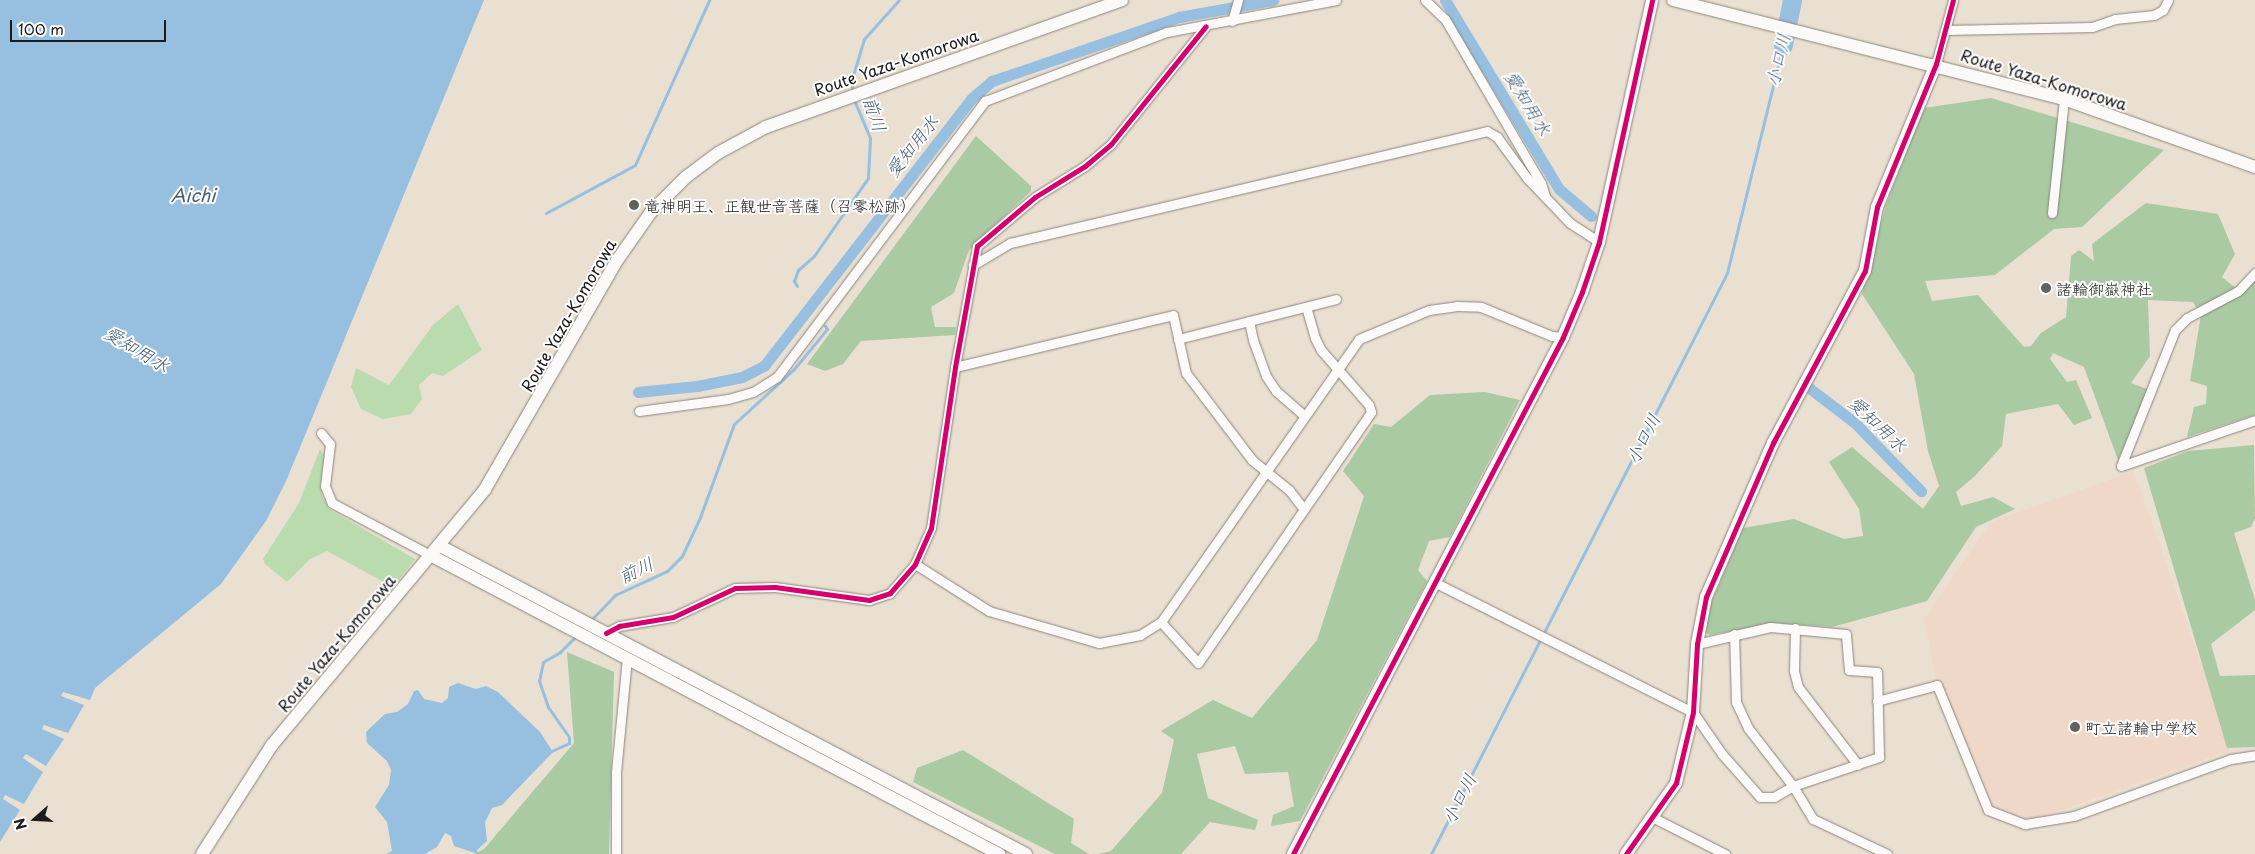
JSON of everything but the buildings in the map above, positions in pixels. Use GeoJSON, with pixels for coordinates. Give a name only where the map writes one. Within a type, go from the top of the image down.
{"type":"FeatureCollection","features":[{"type":"Feature","properties":{"kind":"street","name":"Route Yaza-Komorowa"},"geometry":{"type":"LineString","coordinates":[[202,854],[272,745],[436,551],[485,489],[618,259],[651,212],[686,177],[733,143],[766,127],[1122,0]]}},
{"type":"Feature","properties":{"kind":"street"},"geometry":{"type":"LineString","coordinates":[[1232,22],[1238,0]]}},
{"type":"Feature","properties":{"kind":"street"},"geometry":{"type":"LineString","coordinates":[[639,411],[728,399],[753,392],[777,377],[985,101],[1167,32],[1232,22],[1336,0]]}},
{"type":"Feature","properties":{"kind":"street"},"geometry":{"type":"LineString","coordinates":[[1425,0],[1445,19],[1541,183],[1546,198]]}},
{"type":"Feature","properties":{"kind":"street"},"geometry":{"type":"LineString","coordinates":[[1293,854],[1563,337],[1599,242],[1652,0]]}},
{"type":"Feature","properties":{"kind":"street","name":"Route Yaza-Komorowa"},"geometry":{"type":"LineString","coordinates":[[1673,0],[1707,4],[2064,99],[2255,167]]}},
{"type":"Feature","properties":{"kind":"street"},"geometry":{"type":"LineString","coordinates":[[1626,854],[1654,818],[1676,783],[1686,754],[1693,712],[1697,644],[1706,596],[1772,443],[1865,271],[1877,207],[1936,64],[1953,0]]}},
{"type":"Feature","properties":{"kind":"street"},"geometry":{"type":"LineString","coordinates":[[1946,30],[2092,27],[2115,19],[2154,15],[2163,10],[2168,0]]}},
{"type":"Feature","properties":{"kind":"street"},"geometry":{"type":"LineString","coordinates":[[606,633],[619,626],[673,617],[720,593],[751,586],[868,600],[890,593],[915,564],[932,528],[955,367],[978,246],[1035,197],[1085,166],[1111,144],[1206,26]]}},
{"type":"Feature","properties":{"kind":"street"},"geometry":{"type":"LineString","coordinates":[[2052,213],[2064,99]]}},
{"type":"Feature","properties":{"kind":"street"},"geometry":{"type":"LineString","coordinates":[[973,265],[1010,243],[1487,132],[1497,137],[1546,198],[1570,223],[1599,242]]}},
{"type":"Feature","properties":{"kind":"street"},"geometry":{"type":"LineString","coordinates":[[2255,273],[2226,300],[2187,318],[2175,330],[2121,466],[2255,420]]}},
{"type":"Feature","properties":{"kind":"street"},"geometry":{"type":"LineString","coordinates":[[1178,339],[1336,299]]}},
{"type":"Feature","properties":{"kind":"street"},"geometry":{"type":"LineString","coordinates":[[1162,622],[1198,663],[1371,412],[1369,405],[1315,338],[1306,307]]}},
{"type":"Feature","properties":{"kind":"street"},"geometry":{"type":"LineString","coordinates":[[915,564],[989,611],[1100,643],[1140,635],[1162,622],[1267,473],[1338,366],[1359,339],[1442,307],[1481,307],[1552,336],[1563,337]]}},
{"type":"Feature","properties":{"kind":"street"},"geometry":{"type":"LineString","coordinates":[[955,367],[1173,315],[1186,373],[1252,460],[1289,490],[1304,509]]}},
{"type":"Feature","properties":{"kind":"street"},"geometry":{"type":"LineString","coordinates":[[1250,321],[1252,340],[1266,376],[1276,391],[1304,415]]}},
{"type":"Feature","properties":{"kind":"street"},"geometry":{"type":"LineString","coordinates":[[321,434],[330,444],[325,486],[332,503],[606,633],[1026,854]]}},
{"type":"Feature","properties":{"kind":"street"},"geometry":{"type":"LineString","coordinates":[[436,551],[627,658],[998,854]]}},
{"type":"Feature","properties":{"kind":"street"},"geometry":{"type":"LineString","coordinates":[[1436,582],[1693,712],[1722,754],[1760,797],[1774,797],[1793,786],[1879,757],[1877,672],[1849,670],[1846,634],[1770,627],[1697,644]]}},
{"type":"Feature","properties":{"kind":"street"},"geometry":{"type":"LineString","coordinates":[[1795,628],[1794,670],[1798,687],[1858,765]]}},
{"type":"Feature","properties":{"kind":"street"},"geometry":{"type":"LineString","coordinates":[[1734,634],[1734,679],[1741,716],[1793,786],[1813,819],[1868,849],[1887,854]]}},
{"type":"Feature","properties":{"kind":"street"},"geometry":{"type":"LineString","coordinates":[[616,854],[616,772],[627,658]]}},
{"type":"Feature","properties":{"kind":"street"},"geometry":{"type":"LineString","coordinates":[[1877,701],[1937,686],[1988,810],[2025,824],[2074,816],[2232,759],[2255,755]]}},
{"type":"Feature","properties":{"kind":"street"},"geometry":{"type":"LineString","coordinates":[[1654,818],[1725,854]]}},
{"type":"Feature","properties":{"kind":"shaded area"},"geometry":{"type":"Polygon","coordinates":[[[2134,471],[2231,750],[2031,821],[1991,808],[1936,679],[1924,619],[1991,522],[2134,471]]]}},
{"type":"Feature","properties":{"kind":"green space"},"geometry":{"type":"Polygon","coordinates":[[[1991,98],[2164,150],[2082,227],[2054,229],[1995,275],[1925,281],[1932,301],[1978,295],[2024,347],[2031,346],[2041,333],[2066,317],[2071,256],[2079,250],[2094,261],[2092,244],[2146,203],[2218,214],[2235,254],[2222,277],[2242,293],[2255,279],[2255,415],[2187,437],[2194,407],[2206,404],[2207,386],[2190,381],[2201,315],[2193,302],[2148,300],[2150,356],[2131,383],[2150,390],[2118,460],[2084,367],[2053,353],[2050,359],[2067,382],[2076,380],[2092,418],[2074,425],[2058,404],[2006,414],[2002,446],[1975,476],[1956,492],[1961,506],[1993,497],[2015,509],[1976,527],[1927,601],[1832,627],[1773,623],[1710,635],[1705,632],[1710,606],[1743,528],[1794,519],[1844,539],[1863,536],[1859,509],[1829,462],[1852,447],[1923,509],[1939,486],[1928,451],[1914,374],[1862,294],[1886,205],[1924,108],[1991,98]]]}},
{"type":"Feature","properties":{"kind":"green space"},"geometry":{"type":"Polygon","coordinates":[[[976,136],[1031,186],[1031,191],[969,250],[954,293],[931,307],[935,327],[956,327],[955,335],[861,341],[843,364],[825,371],[807,364],[976,136]]]}},
{"type":"Feature","properties":{"kind":"green space"},"geometry":{"type":"Polygon","coordinates":[[[458,304],[482,350],[443,376],[432,373],[419,385],[422,399],[411,414],[383,419],[361,409],[351,387],[356,368],[389,385],[433,325],[458,304]]]}},
{"type":"Feature","properties":{"kind":"green space"},"geometry":{"type":"Polygon","coordinates":[[[1485,392],[1520,400],[1450,537],[1429,541],[1418,570],[1427,581],[1300,821],[1271,826],[1273,815],[1294,806],[1288,772],[1245,774],[1235,746],[1197,754],[1208,798],[1258,820],[1255,830],[1210,822],[1181,854],[1098,854],[1111,851],[1162,793],[1174,740],[1161,731],[1213,700],[1252,718],[1317,640],[1364,496],[1343,471],[1374,424],[1391,427],[1430,395],[1485,392]]]}},
{"type":"Feature","properties":{"kind":"green space"},"geometry":{"type":"Polygon","coordinates":[[[2254,445],[2255,518],[2251,527],[2234,533],[2255,600],[2255,610],[2211,644],[2220,676],[2255,675],[2255,747],[2227,748],[2144,468],[2188,451],[2254,445]]]}},
{"type":"Feature","properties":{"kind":"green space"},"geometry":{"type":"Polygon","coordinates":[[[320,449],[325,456],[322,496],[329,509],[415,559],[393,587],[327,551],[310,559],[287,582],[265,564],[263,559],[299,503],[320,449]]]}},
{"type":"Feature","properties":{"kind":"green space"},"geometry":{"type":"Polygon","coordinates":[[[567,652],[614,672],[609,854],[474,854],[484,849],[574,743],[567,652]]]}},
{"type":"Feature","properties":{"kind":"green space"},"geometry":{"type":"Polygon","coordinates":[[[963,750],[1074,819],[1071,843],[1089,854],[1055,854],[913,782],[917,768],[963,750]]]}},
{"type":"Feature","properties":{"kind":"water","name":"Aichi"},"geometry":{"type":"Polygon","coordinates":[[[0,0],[484,0],[287,479],[266,521],[221,584],[95,688],[90,700],[63,692],[61,696],[84,705],[68,733],[44,725],[42,729],[64,739],[46,766],[26,754],[23,758],[43,772],[24,804],[5,795],[3,799],[20,810],[0,842],[0,0]]]}},
{"type":"Feature","properties":{"kind":"water"},"geometry":{"type":"Polygon","coordinates":[[[458,683],[476,689],[486,686],[498,692],[540,732],[553,752],[502,805],[492,808],[485,822],[487,841],[477,850],[478,854],[454,846],[451,836],[445,833],[437,847],[425,854],[386,854],[392,851],[387,822],[375,807],[389,785],[391,770],[387,761],[367,743],[366,732],[385,714],[397,712],[408,704],[414,691],[418,690],[424,699],[442,703],[448,698],[449,687],[458,683]]]}},
{"type":"Feature","properties":{"kind":"waterway"},"geometry":{"type":"LineString","coordinates":[[546,213],[635,165],[709,0]]}},
{"type":"Feature","properties":{"kind":"waterway","name":"前川"},"geometry":{"type":"LineString","coordinates":[[852,94],[852,79],[864,39],[899,0]]}},
{"type":"Feature","properties":{"kind":"waterway","name":"愛知用水"},"geometry":{"type":"LineString","coordinates":[[638,392],[697,386],[742,377],[764,366],[971,99],[992,81],[1179,17],[1273,0]]}},
{"type":"Feature","properties":{"kind":"waterway","name":"愛知用水"},"geometry":{"type":"LineString","coordinates":[[1445,0],[1559,189],[1591,216]]}},
{"type":"Feature","properties":{"kind":"waterway","name":"小口川"},"geometry":{"type":"LineString","coordinates":[[1783,45],[1792,0]]}},
{"type":"Feature","properties":{"kind":"waterway","name":"小口川"},"geometry":{"type":"LineString","coordinates":[[1431,854],[1727,273],[1783,45]]}},
{"type":"Feature","properties":{"kind":"waterway","name":"前川"},"geometry":{"type":"LineString","coordinates":[[797,286],[794,281],[798,270],[814,256],[868,178],[870,138],[854,100]]}},
{"type":"Feature","properties":{"kind":"waterway","name":"前川"},"geometry":{"type":"LineString","coordinates":[[591,620],[615,595],[667,571],[682,556],[699,520],[734,424],[794,369],[827,329],[825,326]]}},
{"type":"Feature","properties":{"kind":"waterway","name":"愛知用水"},"geometry":{"type":"LineString","coordinates":[[1808,387],[1855,423],[1921,491]]}},
{"type":"Feature","properties":{"kind":"waterway","name":"前川"},"geometry":{"type":"LineString","coordinates":[[549,752],[569,743],[569,737],[548,707],[539,681],[543,662],[560,652],[576,636]]}},
{"type":"Feature","properties":{"kind":"cycle path"},"geometry":{"type":"LineString","coordinates":[[1293,854],[1563,337],[1582,292],[1599,242],[1652,0]]}},
{"type":"Feature","properties":{"kind":"cycle path"},"geometry":{"type":"LineString","coordinates":[[1626,854],[1676,783],[1693,712],[1697,644],[1706,597],[1773,443],[1865,271],[1877,207],[1936,64],[1953,0]]}},
{"type":"Feature","properties":{"kind":"cycle path"},"geometry":{"type":"LineString","coordinates":[[606,633],[619,626],[673,617],[735,588],[775,587],[869,600],[890,593],[915,564],[931,528],[955,367],[977,246],[1035,197],[1085,166],[1111,144],[1206,26]]}},
{"type":"Feature","properties":{"kind":"place","name":"竜神明王、正観世音菩薩（召零松跡）"},"geometry":{"type":"Point","coordinates":[634,205]}},
{"type":"Feature","properties":{"kind":"place","name":"諸輪御嶽神社"},"geometry":{"type":"Point","coordinates":[2046,288]}},
{"type":"Feature","properties":{"kind":"place","name":"町立諸輪中学校"},"geometry":{"type":"Point","coordinates":[2075,727]}}]}
